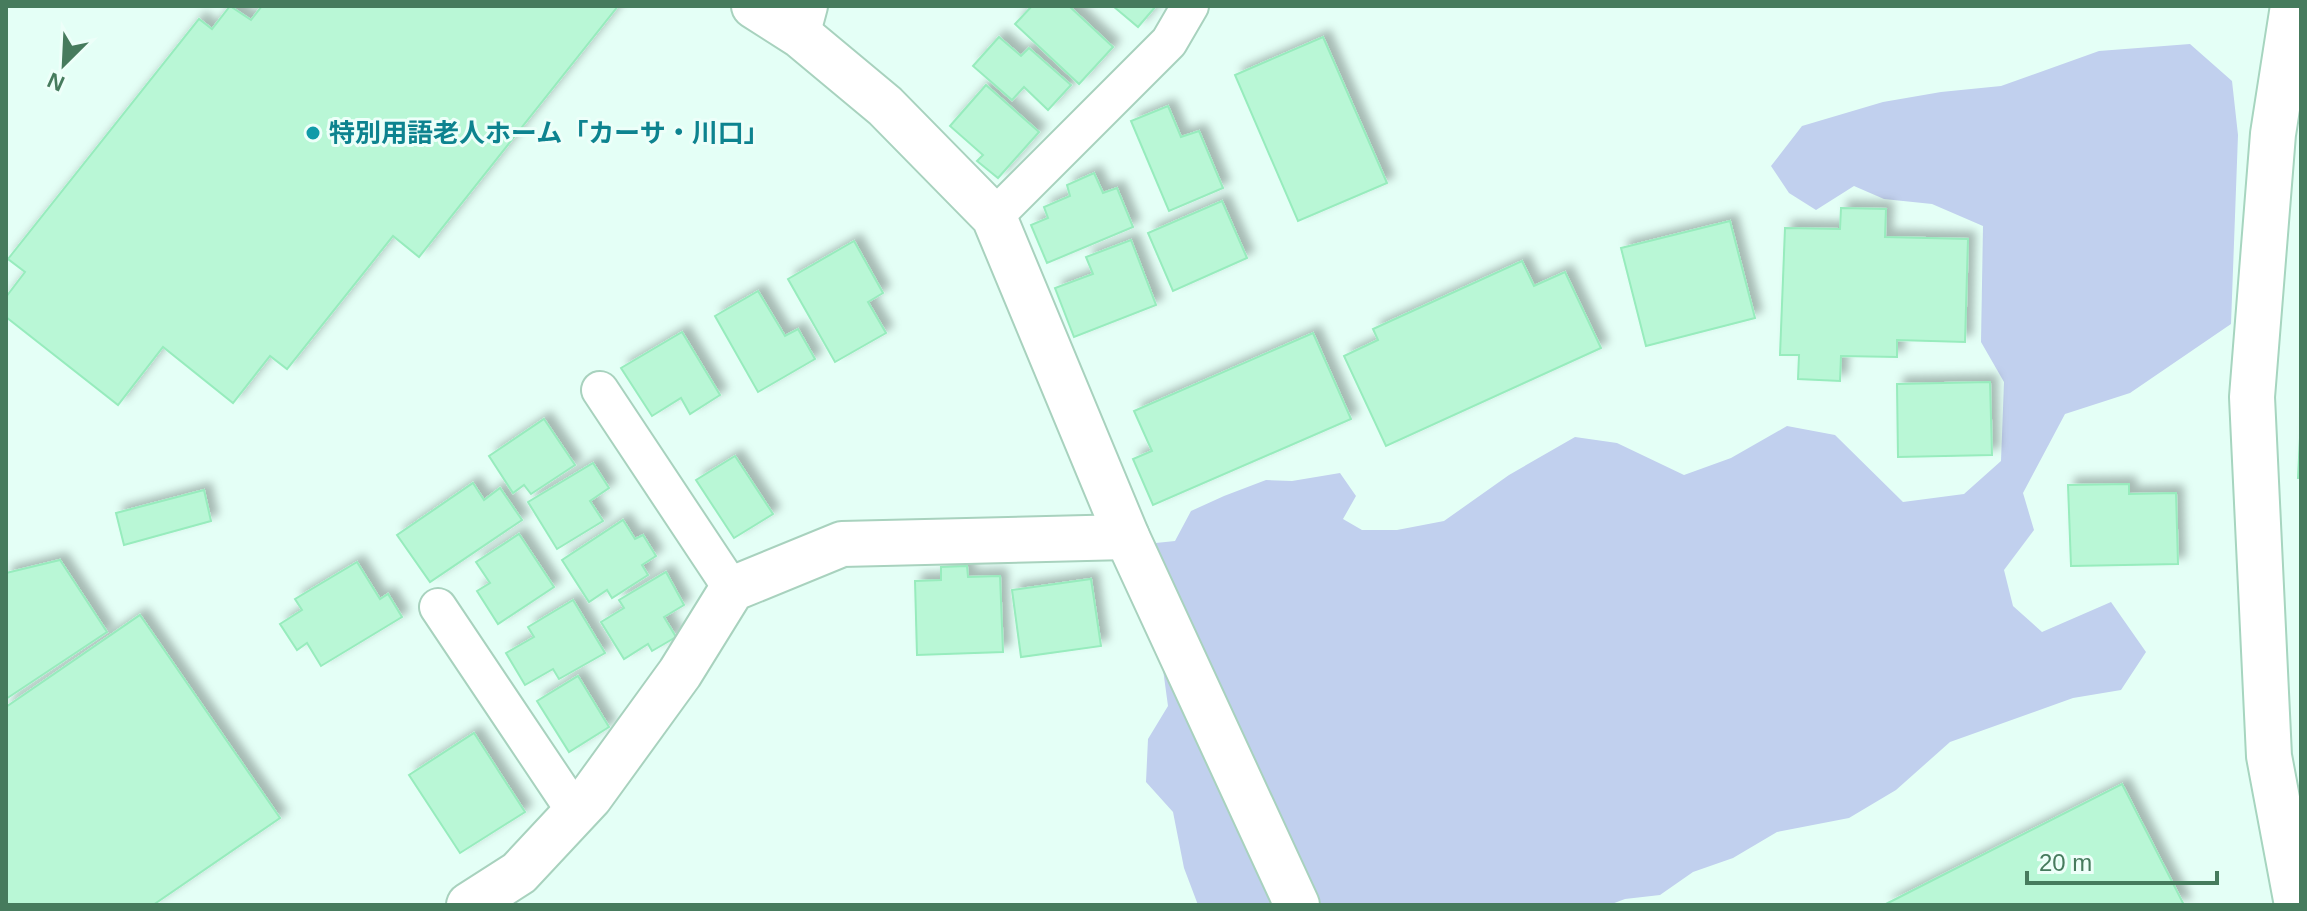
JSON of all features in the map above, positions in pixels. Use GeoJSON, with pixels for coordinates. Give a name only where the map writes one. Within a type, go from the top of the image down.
{"type":"FeatureCollection","features":[{"type":"Feature","properties":{"kind":"street"},"geometry":{"type":"LineString","coordinates":[[754,6],[805,21],[994,217],[1127,537],[1297,905]]}},
{"type":"Feature","properties":{"kind":"street"},"geometry":{"type":"LineString","coordinates":[[2293,6],[2287,138],[2252,397],[2269,756],[2297,905]]}},
{"type":"Feature","properties":{"kind":"street"},"geometry":{"type":"LineString","coordinates":[[469,905],[519,873],[590,797],[680,673],[732,589],[842,544],[1127,537]]}},
{"type":"Feature","properties":{"kind":"lane"},"geometry":{"type":"LineString","coordinates":[[994,217],[1169,42],[1190,6]]}},
{"type":"Feature","properties":{"kind":"lane"},"geometry":{"type":"LineString","coordinates":[[600,390],[732,589]]}},
{"type":"Feature","properties":{"kind":"lane"},"geometry":{"type":"LineString","coordinates":[[438,607],[576,813]]}},
{"type":"Feature","properties":{"kind":"shaded area"},"geometry":{"type":"Polygon","coordinates":[[[2190,44],[2232,81],[2238,135],[2231,324],[2130,393],[2065,414],[2023,493],[2034,530],[2004,570],[2013,606],[2042,632],[2111,602],[2146,652],[2121,690],[2073,698],[1950,742],[1896,790],[1849,818],[1777,832],[1733,858],[1693,872],[1660,895],[1625,899],[1609,905],[1198,905],[1184,868],[1173,812],[1146,782],[1148,739],[1168,706],[1146,544],[1175,541],[1191,511],[1266,480],[1292,481],[1340,473],[1356,496],[1343,519],[1362,530],[1397,530],[1444,521],[1509,475],[1575,437],[1617,443],[1684,475],[1731,458],[1787,426],[1835,435],[1903,502],[1964,494],[2001,461],[2004,382],[1981,342],[1983,226],[1932,204],[1884,199],[1854,186],[1816,210],[1789,193],[1771,166],[1802,126],[1883,102],[2001,86],[2099,51],[2190,44]]]}},
{"type":"Feature","properties":{"kind":"building","name":"特別用語老人ホーム「カーサ・川口」"},"geometry":{"type":"Polygon","coordinates":[[[230,6],[251,20],[262,6],[618,6],[419,257],[393,236],[287,369],[270,356],[233,403],[163,347],[118,405],[6,317],[6,297],[25,272],[8,259],[199,19],[212,29],[230,6]]]}},
{"type":"Feature","properties":{"kind":"building"},"geometry":{"type":"Polygon","coordinates":[[[1032,6],[1069,6],[1113,47],[1079,84],[1015,24],[1032,6]]]}},
{"type":"Feature","properties":{"kind":"building"},"geometry":{"type":"Polygon","coordinates":[[[1113,6],[1156,6],[1138,27],[1113,6]]]}},
{"type":"Feature","properties":{"kind":"building"},"geometry":{"type":"Polygon","coordinates":[[[999,37],[1021,56],[1029,48],[1071,85],[1048,110],[1024,87],[1012,100],[973,66],[999,37]]]}},
{"type":"Feature","properties":{"kind":"building"},"geometry":{"type":"Polygon","coordinates":[[[1323,37],[1387,183],[1298,221],[1235,75],[1323,37]]]}},
{"type":"Feature","properties":{"kind":"building"},"geometry":{"type":"Polygon","coordinates":[[[986,85],[1039,132],[998,178],[977,161],[983,155],[950,126],[986,85]]]}},
{"type":"Feature","properties":{"kind":"building"},"geometry":{"type":"Polygon","coordinates":[[[1168,106],[1181,137],[1199,131],[1223,188],[1169,211],[1131,121],[1168,106]]]}},
{"type":"Feature","properties":{"kind":"building"},"geometry":{"type":"Polygon","coordinates":[[[1094,173],[1103,193],[1117,188],[1133,227],[1047,263],[1031,225],[1048,218],[1044,207],[1070,196],[1067,185],[1094,173]]]}},
{"type":"Feature","properties":{"kind":"building"},"geometry":{"type":"Polygon","coordinates":[[[1222,201],[1247,258],[1173,291],[1148,233],[1222,201]]]}},
{"type":"Feature","properties":{"kind":"building"},"geometry":{"type":"Polygon","coordinates":[[[1841,208],[1886,209],[1885,237],[1968,239],[1965,342],[1897,340],[1897,357],[1841,356],[1840,381],[1798,379],[1799,355],[1780,355],[1785,228],[1840,229],[1841,208]]]}},
{"type":"Feature","properties":{"kind":"building"},"geometry":{"type":"Polygon","coordinates":[[[1730,221],[1755,318],[1646,346],[1621,248],[1730,221]]]}},
{"type":"Feature","properties":{"kind":"building"},"geometry":{"type":"Polygon","coordinates":[[[1131,240],[1156,305],[1074,337],[1055,288],[1093,274],[1086,257],[1131,240]]]}},
{"type":"Feature","properties":{"kind":"building"},"geometry":{"type":"Polygon","coordinates":[[[854,241],[883,293],[868,302],[886,333],[835,362],[788,279],[854,241]]]}},
{"type":"Feature","properties":{"kind":"building"},"geometry":{"type":"Polygon","coordinates":[[[1522,261],[1534,286],[1565,272],[1601,348],[1386,446],[1344,356],[1378,340],[1373,329],[1522,261]]]}},
{"type":"Feature","properties":{"kind":"building"},"geometry":{"type":"Polygon","coordinates":[[[758,291],[785,336],[798,329],[815,359],[758,392],[715,316],[758,291]]]}},
{"type":"Feature","properties":{"kind":"building"},"geometry":{"type":"Polygon","coordinates":[[[682,332],[720,395],[690,414],[681,398],[652,416],[621,368],[682,332]]]}},
{"type":"Feature","properties":{"kind":"building"},"geometry":{"type":"Polygon","coordinates":[[[1313,333],[1351,419],[1153,505],[1133,459],[1152,451],[1134,411],[1313,333]]]}},
{"type":"Feature","properties":{"kind":"building"},"geometry":{"type":"Polygon","coordinates":[[[1990,382],[1992,455],[1898,457],[1897,384],[1990,382]]]}},
{"type":"Feature","properties":{"kind":"building"},"geometry":{"type":"Polygon","coordinates":[[[2301,417],[2301,478],[2298,478],[2301,417]]]}},
{"type":"Feature","properties":{"kind":"building"},"geometry":{"type":"Polygon","coordinates":[[[544,419],[575,465],[531,494],[524,485],[513,493],[489,456],[544,419]]]}},
{"type":"Feature","properties":{"kind":"building"},"geometry":{"type":"Polygon","coordinates":[[[735,456],[773,514],[734,538],[696,480],[735,456]]]}},
{"type":"Feature","properties":{"kind":"building"},"geometry":{"type":"Polygon","coordinates":[[[593,463],[609,488],[590,501],[603,521],[557,549],[528,502],[593,463]]]}},
{"type":"Feature","properties":{"kind":"building"},"geometry":{"type":"Polygon","coordinates":[[[473,483],[484,500],[500,488],[522,520],[430,582],[397,535],[473,483]]]}},
{"type":"Feature","properties":{"kind":"building"},"geometry":{"type":"Polygon","coordinates":[[[2129,484],[2129,494],[2176,493],[2178,564],[2071,566],[2068,485],[2129,484]]]}},
{"type":"Feature","properties":{"kind":"building"},"geometry":{"type":"Polygon","coordinates":[[[204,490],[211,521],[124,545],[116,513],[204,490]]]}},
{"type":"Feature","properties":{"kind":"building"},"geometry":{"type":"Polygon","coordinates":[[[623,520],[635,539],[643,535],[656,556],[642,565],[648,575],[612,598],[607,590],[589,602],[562,560],[623,520]]]}},
{"type":"Feature","properties":{"kind":"building"},"geometry":{"type":"Polygon","coordinates":[[[519,534],[554,587],[498,624],[477,591],[490,583],[476,562],[519,534]]]}},
{"type":"Feature","properties":{"kind":"building"},"geometry":{"type":"Polygon","coordinates":[[[60,560],[107,632],[6,699],[6,573],[60,560]]]}},
{"type":"Feature","properties":{"kind":"building"},"geometry":{"type":"Polygon","coordinates":[[[357,562],[380,599],[388,594],[402,617],[321,666],[307,643],[297,650],[280,624],[302,610],[295,599],[357,562]]]}},
{"type":"Feature","properties":{"kind":"building"},"geometry":{"type":"Polygon","coordinates":[[[967,566],[968,577],[1000,576],[1003,652],[917,655],[915,581],[941,580],[941,567],[967,566]]]}},
{"type":"Feature","properties":{"kind":"building"},"geometry":{"type":"Polygon","coordinates":[[[666,572],[684,605],[664,617],[676,637],[652,651],[648,644],[624,659],[601,622],[624,608],[619,600],[666,572]]]}},
{"type":"Feature","properties":{"kind":"building"},"geometry":{"type":"Polygon","coordinates":[[[1091,579],[1101,646],[1021,657],[1012,590],[1091,579]]]}},
{"type":"Feature","properties":{"kind":"building"},"geometry":{"type":"Polygon","coordinates":[[[573,600],[605,653],[559,679],[553,669],[525,685],[506,653],[534,637],[528,627],[573,600]]]}},
{"type":"Feature","properties":{"kind":"building"},"geometry":{"type":"Polygon","coordinates":[[[140,615],[280,818],[153,905],[6,905],[6,707],[140,615]]]}},
{"type":"Feature","properties":{"kind":"building"},"geometry":{"type":"Polygon","coordinates":[[[578,676],[609,727],[569,752],[537,701],[578,676]]]}},
{"type":"Feature","properties":{"kind":"building"},"geometry":{"type":"Polygon","coordinates":[[[474,733],[525,812],[460,853],[409,775],[474,733]]]}},
{"type":"Feature","properties":{"kind":"building"},"geometry":{"type":"Polygon","coordinates":[[[2122,784],[2184,905],[1884,905],[2122,784]]]}},
{"type":"Feature","properties":{"kind":"place","name":"特別用語老人ホーム「カーサ・川口」"},"geometry":{"type":"Point","coordinates":[313,133]}}]}
